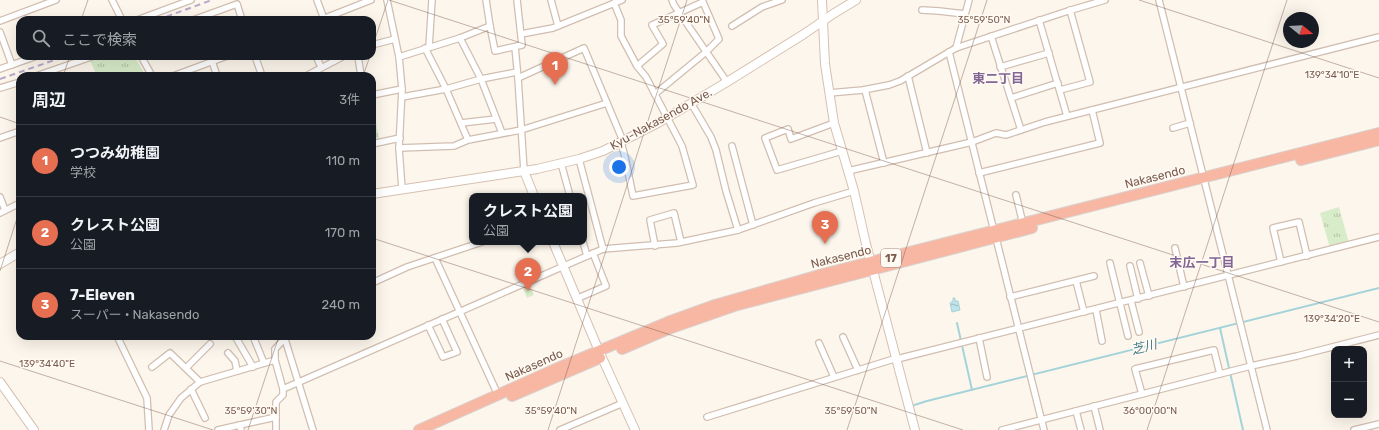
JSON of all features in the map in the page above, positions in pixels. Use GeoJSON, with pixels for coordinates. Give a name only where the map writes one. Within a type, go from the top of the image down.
{"type":"FeatureCollection","features":[{"type":"Feature","properties":{"kind":"highway","name":"Nakasendo"},"geometry":{"type":"LineString","coordinates":[[435,430],[668,322],[715,305],[762,291],[873,266],[1204,181],[1379,133]]}},
{"type":"Feature","properties":{"kind":"highway","name":"Nakasendo"},"geometry":{"type":"LineString","coordinates":[[995,234],[1023,224],[1379,140]]}},
{"type":"Feature","properties":{"kind":"highway","name":"Nakasendo"},"geometry":{"type":"LineString","coordinates":[[419,430],[498,395],[600,354]]}},
{"type":"Feature","properties":{"kind":"street"},"geometry":{"type":"LineString","coordinates":[[0,21],[56,0]]}},
{"type":"Feature","properties":{"kind":"street"},"geometry":{"type":"LineString","coordinates":[[112,0],[120,16]]}},
{"type":"Feature","properties":{"kind":"street"},"geometry":{"type":"LineString","coordinates":[[148,16],[191,0]]}},
{"type":"Feature","properties":{"kind":"street"},"geometry":{"type":"LineString","coordinates":[[317,0],[321,16]]}},
{"type":"Feature","properties":{"kind":"street"},"geometry":{"type":"LineString","coordinates":[[330,16],[371,0]]}},
{"type":"Feature","properties":{"kind":"street"},"geometry":{"type":"LineString","coordinates":[[388,0],[399,57],[402,89],[399,148],[402,189]]}},
{"type":"Feature","properties":{"kind":"street"},"geometry":{"type":"LineString","coordinates":[[432,0],[427,47],[468,140]]}},
{"type":"Feature","properties":{"kind":"street"},"geometry":{"type":"LineString","coordinates":[[486,0],[496,51],[522,45],[517,0]]}},
{"type":"Feature","properties":{"kind":"street"},"geometry":{"type":"LineString","coordinates":[[551,0],[558,26]]}},
{"type":"Feature","properties":{"kind":"street"},"geometry":{"type":"LineString","coordinates":[[521,34],[558,26],[605,3],[614,3],[622,0]]}},
{"type":"Feature","properties":{"kind":"street"},"geometry":{"type":"LineString","coordinates":[[672,0],[679,13],[727,82]]}},
{"type":"Feature","properties":{"kind":"street"},"geometry":{"type":"LineString","coordinates":[[732,26],[762,7],[782,0]]}},
{"type":"Feature","properties":{"kind":"street"},"geometry":{"type":"LineString","coordinates":[[822,0],[825,64],[834,123],[854,191],[866,244],[916,430]]}},
{"type":"Feature","properties":{"kind":"street","name":"Kyu-Nakasendo Ave."},"geometry":{"type":"LineString","coordinates":[[376,193],[524,171],[579,159],[622,142],[667,118],[727,82],[856,0]]}},
{"type":"Feature","properties":{"kind":"street"},"geometry":{"type":"LineString","coordinates":[[956,48],[968,0]]}},
{"type":"Feature","properties":{"kind":"street"},"geometry":{"type":"LineString","coordinates":[[829,93],[865,90],[889,85],[908,76],[956,48],[1070,10],[1105,0]]}},
{"type":"Feature","properties":{"kind":"street"},"geometry":{"type":"LineString","coordinates":[[1159,0],[1267,430]]}},
{"type":"Feature","properties":{"kind":"street"},"geometry":{"type":"LineString","coordinates":[[637,66],[663,44],[652,25],[703,2],[719,39],[706,52],[654,94]]}},
{"type":"Feature","properties":{"kind":"street"},"geometry":{"type":"LineString","coordinates":[[402,97],[446,89],[480,79],[518,75],[584,48],[622,142],[633,196],[693,184],[682,146],[646,77],[637,66],[621,36],[621,20],[614,3]]}},
{"type":"Feature","properties":{"kind":"street"},"geometry":{"type":"LineString","coordinates":[[204,16],[237,4],[241,16]]}},
{"type":"Feature","properties":{"kind":"street"},"geometry":{"type":"LineString","coordinates":[[922,10],[965,14]]}},
{"type":"Feature","properties":{"kind":"street"},"geometry":{"type":"LineString","coordinates":[[1060,90],[1090,82],[1070,10]]}},
{"type":"Feature","properties":{"kind":"street"},"geometry":{"type":"LineString","coordinates":[[1039,20],[1067,116]]}},
{"type":"Feature","properties":{"kind":"street"},"geometry":{"type":"LineString","coordinates":[[399,57],[427,47],[460,38],[490,26]]}},
{"type":"Feature","properties":{"kind":"street"},"geometry":{"type":"LineString","coordinates":[[0,32],[12,65]]}},
{"type":"Feature","properties":{"kind":"street"},"geometry":{"type":"LineString","coordinates":[[991,36],[1021,130]]}},
{"type":"Feature","properties":{"kind":"street"},"geometry":{"type":"LineString","coordinates":[[848,171],[972,142],[996,133],[1006,135],[1067,116],[1379,37]]}},
{"type":"Feature","properties":{"kind":"street"},"geometry":{"type":"LineString","coordinates":[[460,38],[480,79],[502,133]]}},
{"type":"Feature","properties":{"kind":"street"},"geometry":{"type":"LineString","coordinates":[[376,44],[395,39]]}},
{"type":"Feature","properties":{"kind":"street"},"geometry":{"type":"LineString","coordinates":[[515,47],[524,171],[533,193]]}},
{"type":"Feature","properties":{"kind":"street"},"geometry":{"type":"LineString","coordinates":[[949,52],[1044,430]]}},
{"type":"Feature","properties":{"kind":"street"},"geometry":{"type":"LineString","coordinates":[[1000,67],[1049,54]]}},
{"type":"Feature","properties":{"kind":"street"},"geometry":{"type":"LineString","coordinates":[[0,69],[26,60]]}},
{"type":"Feature","properties":{"kind":"street"},"geometry":{"type":"LineString","coordinates":[[48,72],[82,60]]}},
{"type":"Feature","properties":{"kind":"street"},"geometry":{"type":"LineString","coordinates":[[143,60],[150,72]]}},
{"type":"Feature","properties":{"kind":"street"},"geometry":{"type":"LineString","coordinates":[[183,72],[215,60]]}},
{"type":"Feature","properties":{"kind":"street"},"geometry":{"type":"LineString","coordinates":[[256,60],[261,72]]}},
{"type":"Feature","properties":{"kind":"street"},"geometry":{"type":"LineString","coordinates":[[318,60],[321,67]]}},
{"type":"Feature","properties":{"kind":"street"},"geometry":{"type":"LineString","coordinates":[[313,72],[336,60]]}},
{"type":"Feature","properties":{"kind":"street"},"geometry":{"type":"LineString","coordinates":[[359,60],[360,72]]}},
{"type":"Feature","properties":{"kind":"street"},"geometry":{"type":"LineString","coordinates":[[212,61],[216,72]]}},
{"type":"Feature","properties":{"kind":"street"},"geometry":{"type":"LineString","coordinates":[[908,76],[928,153]]}},
{"type":"Feature","properties":{"kind":"street"},"geometry":{"type":"LineString","coordinates":[[0,88],[16,83]]}},
{"type":"Feature","properties":{"kind":"street"},"geometry":{"type":"LineString","coordinates":[[1011,98],[1058,83]]}},
{"type":"Feature","properties":{"kind":"street"},"geometry":{"type":"LineString","coordinates":[[376,94],[402,89]]}},
{"type":"Feature","properties":{"kind":"street"},"geometry":{"type":"LineString","coordinates":[[865,90],[884,163]]}},
{"type":"Feature","properties":{"kind":"street"},"geometry":{"type":"LineString","coordinates":[[399,148],[454,146],[468,140],[521,130],[607,103]]}},
{"type":"Feature","properties":{"kind":"street"},"geometry":{"type":"LineString","coordinates":[[690,103],[711,138],[716,150],[726,191],[738,230]]}},
{"type":"Feature","properties":{"kind":"street"},"geometry":{"type":"LineString","coordinates":[[980,173],[1100,143],[1092,110]]}},
{"type":"Feature","properties":{"kind":"street"},"geometry":{"type":"LineString","coordinates":[[461,123],[496,119]]}},
{"type":"Feature","properties":{"kind":"street"},"geometry":{"type":"LineString","coordinates":[[834,123],[791,139],[788,129],[765,138],[777,170],[842,151]]}},
{"type":"Feature","properties":{"kind":"street"},"geometry":{"type":"LineString","coordinates":[[1173,128],[1190,123]]}},
{"type":"Feature","properties":{"kind":"street"},"geometry":{"type":"LineString","coordinates":[[0,138],[16,132]]}},
{"type":"Feature","properties":{"kind":"street"},"geometry":{"type":"LineString","coordinates":[[376,143],[400,138]]}},
{"type":"Feature","properties":{"kind":"street"},"geometry":{"type":"LineString","coordinates":[[732,146],[753,224]]}},
{"type":"Feature","properties":{"kind":"street"},"geometry":{"type":"LineString","coordinates":[[579,159],[603,249]]}},
{"type":"Feature","properties":{"kind":"street"},"geometry":{"type":"LineString","coordinates":[[561,163],[569,193]]}},
{"type":"Feature","properties":{"kind":"street"},"geometry":{"type":"LineString","coordinates":[[283,389],[603,249],[655,246],[738,230],[814,202],[854,191]]}},
{"type":"Feature","properties":{"kind":"street"},"geometry":{"type":"LineString","coordinates":[[1016,195],[1023,224]]}},
{"type":"Feature","properties":{"kind":"street"},"geometry":{"type":"LineString","coordinates":[[0,197],[2,211],[16,205]]}},
{"type":"Feature","properties":{"kind":"street"},"geometry":{"type":"LineString","coordinates":[[655,246],[650,220],[674,213],[681,242]]}},
{"type":"Feature","properties":{"kind":"street"},"geometry":{"type":"LineString","coordinates":[[1281,262],[1273,228],[1299,222],[1307,256]]}},
{"type":"Feature","properties":{"kind":"street"},"geometry":{"type":"LineString","coordinates":[[707,417],[897,359],[1096,310],[1379,237]]}},
{"type":"Feature","properties":{"kind":"street"},"geometry":{"type":"LineString","coordinates":[[376,280],[407,267],[473,245]]}},
{"type":"Feature","properties":{"kind":"street"},"geometry":{"type":"LineString","coordinates":[[554,245],[600,354],[624,403],[635,430]]}},
{"type":"Feature","properties":{"kind":"street"},"geometry":{"type":"LineString","coordinates":[[584,245],[587,256]]}},
{"type":"Feature","properties":{"kind":"street"},"geometry":{"type":"LineString","coordinates":[[1175,248],[1184,287]]}},
{"type":"Feature","properties":{"kind":"street"},"geometry":{"type":"LineString","coordinates":[[576,299],[606,286],[593,253]]}},
{"type":"Feature","properties":{"kind":"street"},"geometry":{"type":"LineString","coordinates":[[0,264],[16,254]]}},
{"type":"Feature","properties":{"kind":"street"},"geometry":{"type":"LineString","coordinates":[[435,258],[498,395]]}},
{"type":"Feature","properties":{"kind":"street"},"geometry":{"type":"LineString","coordinates":[[1110,263],[1128,336]]}},
{"type":"Feature","properties":{"kind":"street"},"geometry":{"type":"LineString","coordinates":[[1140,263],[1149,296]]}},
{"type":"Feature","properties":{"kind":"street"},"geometry":{"type":"LineString","coordinates":[[1130,266],[1138,299]]}},
{"type":"Feature","properties":{"kind":"street"},"geometry":{"type":"LineString","coordinates":[[1010,297],[1094,276]]}},
{"type":"Feature","properties":{"kind":"street"},"geometry":{"type":"LineString","coordinates":[[1076,281],[1084,312]]}},
{"type":"Feature","properties":{"kind":"street"},"geometry":{"type":"LineString","coordinates":[[1131,301],[1139,332]]}},
{"type":"Feature","properties":{"kind":"street"},"geometry":{"type":"LineString","coordinates":[[1096,310],[1102,341]]}},
{"type":"Feature","properties":{"kind":"street"},"geometry":{"type":"LineString","coordinates":[[428,325],[442,357],[457,352],[442,319]]}},
{"type":"Feature","properties":{"kind":"street"},"geometry":{"type":"LineString","coordinates":[[1002,430],[1251,366],[1379,335]]}},
{"type":"Feature","properties":{"kind":"street"},"geometry":{"type":"LineString","coordinates":[[843,337],[858,370]]}},
{"type":"Feature","properties":{"kind":"street"},"geometry":{"type":"LineString","coordinates":[[979,338],[987,377]]}},
{"type":"Feature","properties":{"kind":"street"},"geometry":{"type":"LineString","coordinates":[[118,340],[147,398],[149,430]]}},
{"type":"Feature","properties":{"kind":"street"},"geometry":{"type":"LineString","coordinates":[[237,340],[253,367]]}},
{"type":"Feature","properties":{"kind":"street"},"geometry":{"type":"LineString","coordinates":[[255,340],[264,363]]}},
{"type":"Feature","properties":{"kind":"street"},"geometry":{"type":"LineString","coordinates":[[276,430],[276,402],[283,395],[283,389],[275,360],[275,350],[283,340]]}},
{"type":"Feature","properties":{"kind":"street"},"geometry":{"type":"LineString","coordinates":[[287,340],[313,430]]}},
{"type":"Feature","properties":{"kind":"street"},"geometry":{"type":"LineString","coordinates":[[819,343],[834,377]]}},
{"type":"Feature","properties":{"kind":"street"},"geometry":{"type":"LineString","coordinates":[[186,368],[210,344]]}},
{"type":"Feature","properties":{"kind":"street"},"geometry":{"type":"LineString","coordinates":[[1142,394],[1135,369],[1214,350],[1220,374]]}},
{"type":"Feature","properties":{"kind":"street"},"geometry":{"type":"LineString","coordinates":[[152,367],[170,353],[200,382]]}},
{"type":"Feature","properties":{"kind":"street"},"geometry":{"type":"LineString","coordinates":[[228,353],[235,361],[237,371]]}},
{"type":"Feature","properties":{"kind":"street"},"geometry":{"type":"LineString","coordinates":[[164,430],[169,415],[181,398],[200,382],[275,360]]}},
{"type":"Feature","properties":{"kind":"street"},"geometry":{"type":"LineString","coordinates":[[0,382],[34,430]]}},
{"type":"Feature","properties":{"kind":"street"},"geometry":{"type":"LineString","coordinates":[[191,389],[205,418]]}},
{"type":"Feature","properties":{"kind":"street"},"geometry":{"type":"LineString","coordinates":[[560,430],[624,403]]}},
{"type":"Feature","properties":{"kind":"street"},"geometry":{"type":"LineString","coordinates":[[1094,406],[1100,430]]}},
{"type":"Feature","properties":{"kind":"street"},"geometry":{"type":"LineString","coordinates":[[1076,411],[1081,430]]}},
{"type":"Feature","properties":{"kind":"street"},"geometry":{"type":"LineString","coordinates":[[218,430],[240,427],[276,417]]}},
{"type":"Feature","properties":{"kind":"street"},"geometry":{"type":"LineString","coordinates":[[1354,430],[1379,424]]}},
{"type":"Feature","properties":{"kind":"green space"},"geometry":{"type":"Polygon","coordinates":[[[90,60],[136,60],[144,72],[95,72],[90,60]]]}},
{"type":"Feature","properties":{"kind":"green space"},"geometry":{"type":"Polygon","coordinates":[[[376,122],[379,139],[376,139],[376,122]]]}},
{"type":"Feature","properties":{"kind":"green space"},"geometry":{"type":"Polygon","coordinates":[[[1339,207],[1349,243],[1330,248],[1320,213],[1339,207]]]}},
{"type":"Feature","properties":{"kind":"green space"},"geometry":{"type":"Polygon","coordinates":[[[529,284],[534,295],[527,298],[523,287],[529,284]]]}},
{"type":"Feature","properties":{"kind":"water"},"geometry":{"type":"Polygon","coordinates":[[[953,298],[955,298],[955,301],[958,301],[960,310],[952,312],[950,303],[953,301],[953,298]]]}},
{"type":"Feature","properties":{"kind":"waterway","name":"芝川"},"geometry":{"type":"LineString","coordinates":[[911,406],[1379,288]]}},
{"type":"Feature","properties":{"kind":"waterway"},"geometry":{"type":"LineString","coordinates":[[957,323],[972,390]]}},
{"type":"Feature","properties":{"kind":"waterway"},"geometry":{"type":"LineString","coordinates":[[1220,328],[1243,430]]}},
{"type":"Feature","properties":{"kind":"railway"},"geometry":{"type":"LineString","coordinates":[[168,16],[212,0]]}},
{"type":"Feature","properties":{"kind":"railway"},"geometry":{"type":"LineString","coordinates":[[20,72],[55,60]]}},
{"type":"Feature","properties":{"kind":"railway"},"geometry":{"type":"LineString","coordinates":[[0,79],[16,73]]}},
{"type":"Feature","properties":{"kind":"place","name":"つつみ幼稚園"},"geometry":{"type":"Point","coordinates":[555,85]}},
{"type":"Feature","properties":{"kind":"place","name":"7-Eleven"},"geometry":{"type":"Point","coordinates":[825,244]}},
{"type":"Feature","properties":{"kind":"place","name":"クレスト公園"},"geometry":{"type":"Point","coordinates":[528,291]}},
{"type":"Feature","properties":{"kind":"district","name":"東二丁目"},"geometry":{"type":"Point","coordinates":[998,78]}},
{"type":"Feature","properties":{"kind":"district","name":"末広一丁目"},"geometry":{"type":"Point","coordinates":[1202,262]}}]}
